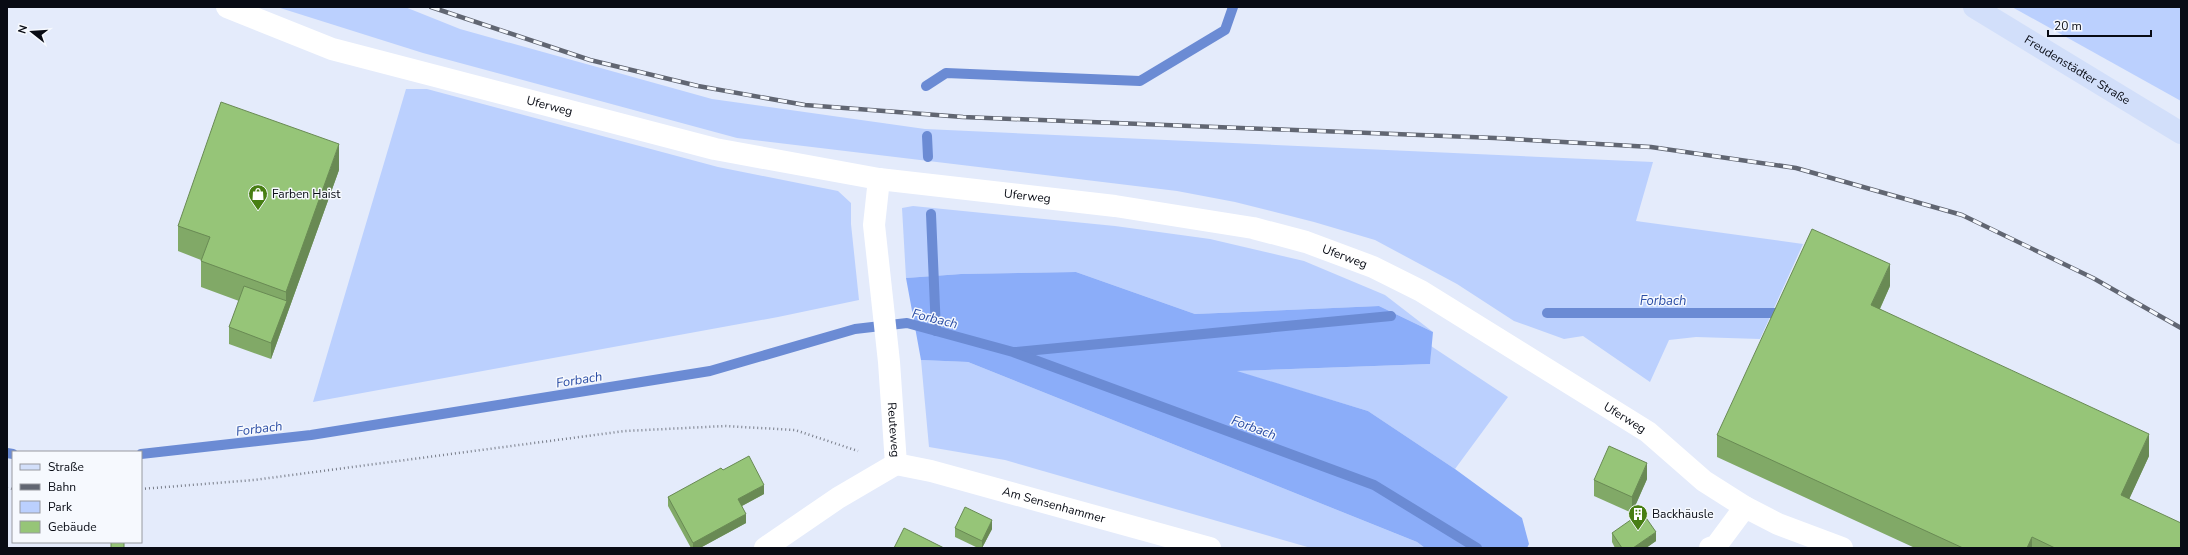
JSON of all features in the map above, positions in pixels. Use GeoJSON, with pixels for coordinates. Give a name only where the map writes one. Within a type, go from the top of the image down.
{"type":"FeatureCollection","features":[{"type":"Feature","properties":{"kind":"main road","name":"Freudenstädter Straße"},"geometry":{"type":"LineString","coordinates":[[1974,7],[2181,132]]}},
{"type":"Feature","properties":{"kind":"street","name":"Uferweg"},"geometry":{"type":"LineString","coordinates":[[227,7],[332,49],[715,149],[879,179],[1115,206],[1253,228],[1306,242],[1372,267],[1421,291],[1648,432],[1704,481],[1745,507]]}},
{"type":"Feature","properties":{"kind":"street","name":"Reuteweg"},"geometry":{"type":"LineString","coordinates":[[765,548],[838,498],[896,464],[889,362],[874,225],[879,179]]}},
{"type":"Feature","properties":{"kind":"street","name":"Am Sensenhammer"},"geometry":{"type":"LineString","coordinates":[[896,464],[931,471],[1210,548]]}},
{"type":"Feature","properties":{"kind":"street"},"geometry":{"type":"LineString","coordinates":[[1710,548],[1716,546],[1745,507],[1778,524],[1842,548]]}},
{"type":"Feature","properties":{"kind":"path"},"geometry":{"type":"LineString","coordinates":[[142,489],[254,480],[625,431],[725,426],[795,430],[896,464]]}},
{"type":"Feature","properties":{"kind":"green space"},"geometry":{"type":"Polygon","coordinates":[[[277,7],[405,7],[460,29],[712,99],[925,129],[1653,162],[1636,221],[1803,244],[1760,339],[1696,337],[1669,340],[1650,382],[1583,336],[1564,339],[1514,321],[1457,284],[1375,240],[1314,222],[1235,202],[1177,191],[737,138],[423,53],[277,7]]]}},
{"type":"Feature","properties":{"kind":"green space"},"geometry":{"type":"Polygon","coordinates":[[[2012,7],[2181,7],[2181,101],[2012,7]]]}},
{"type":"Feature","properties":{"kind":"green space"},"geometry":{"type":"Polygon","coordinates":[[[406,89],[427,89],[718,167],[838,191],[851,203],[851,224],[859,300],[778,317],[313,402],[406,89]]]}},
{"type":"Feature","properties":{"kind":"green space"},"geometry":{"type":"Polygon","coordinates":[[[913,206],[1115,226],[1210,239],[1304,261],[1385,295],[1433,332],[1379,306],[1195,314],[1076,272],[961,274],[906,278],[902,208],[913,206]]]}},
{"type":"Feature","properties":{"kind":"green space"},"geometry":{"type":"Polygon","coordinates":[[[1431,346],[1508,397],[1455,469],[1368,411],[1235,371],[1430,364],[1431,346]]]}},
{"type":"Feature","properties":{"kind":"green space"},"geometry":{"type":"Polygon","coordinates":[[[921,360],[968,362],[1417,542],[1425,548],[1311,548],[1005,460],[929,447],[921,360]]]}},
{"type":"Feature","properties":{"kind":"shaded area"},"geometry":{"type":"Polygon","coordinates":[[[1076,272],[1195,314],[1379,306],[1433,332],[1430,364],[1237,371],[1368,411],[1455,469],[1522,518],[1529,544],[1527,548],[1425,548],[1417,542],[968,362],[921,360],[906,278],[961,274],[1076,272]]]}},
{"type":"Feature","properties":{"kind":"building","name":"Farben Haist"},"geometry":{"type":"Polygon","coordinates":[[[221,102],[339,144],[286,292],[201,261],[210,237],[178,226],[221,102]]]}},
{"type":"Feature","properties":{"kind":"building"},"geometry":{"type":"Polygon","coordinates":[[[1812,229],[1890,264],[1871,305],[2149,434],[2121,495],[2181,523],[2181,548],[2055,548],[2032,537],[2027,548],[1963,548],[1717,435],[1812,229]]]}},
{"type":"Feature","properties":{"kind":"building"},"geometry":{"type":"Polygon","coordinates":[[[244,286],[287,301],[271,343],[229,327],[244,286]]]}},
{"type":"Feature","properties":{"kind":"building"},"geometry":{"type":"Polygon","coordinates":[[[1609,446],[1647,463],[1632,497],[1594,480],[1609,446]]]}},
{"type":"Feature","properties":{"kind":"building"},"geometry":{"type":"Polygon","coordinates":[[[749,456],[764,485],[738,499],[746,514],[693,543],[668,497],[721,468],[723,470],[749,456]]]}},
{"type":"Feature","properties":{"kind":"building"},"geometry":{"type":"Polygon","coordinates":[[[965,507],[992,520],[982,541],[955,528],[965,507]]]}},
{"type":"Feature","properties":{"kind":"building"},"geometry":{"type":"Polygon","coordinates":[[[1642,512],[1656,532],[1633,548],[1622,548],[1612,533],[1642,512]]]}},
{"type":"Feature","properties":{"kind":"building"},"geometry":{"type":"Polygon","coordinates":[[[904,528],[944,548],[894,548],[904,528]]]}},
{"type":"Feature","properties":{"kind":"building"},"geometry":{"type":"Polygon","coordinates":[[[111,543],[124,543],[124,548],[111,548],[111,543]]]}},
{"type":"Feature","properties":{"kind":"waterway"},"geometry":{"type":"LineString","coordinates":[[926,86],[946,73],[1140,81],[1225,30],[1233,7]]}},
{"type":"Feature","properties":{"kind":"waterway"},"geometry":{"type":"LineString","coordinates":[[927,136],[928,157]]}},
{"type":"Feature","properties":{"kind":"waterway"},"geometry":{"type":"LineString","coordinates":[[931,214],[936,331]]}},
{"type":"Feature","properties":{"kind":"waterway","name":"Forbach"},"geometry":{"type":"LineString","coordinates":[[1547,313],[1780,313]]}},
{"type":"Feature","properties":{"kind":"waterway","name":"Forbach"},"geometry":{"type":"LineString","coordinates":[[1015,352],[1391,316]]}},
{"type":"Feature","properties":{"kind":"waterway","name":"Forbach"},"geometry":{"type":"LineString","coordinates":[[142,454],[311,435],[710,371],[855,329],[907,323],[1013,352],[1374,485],[1477,548]]}},
{"type":"Feature","properties":{"kind":"waterway","name":"Forbach"},"geometry":{"type":"LineString","coordinates":[[7,453],[12,454]]}},
{"type":"Feature","properties":{"kind":"railway"},"geometry":{"type":"LineString","coordinates":[[431,7],[590,60],[698,86],[805,105],[963,117],[1495,138],[1651,147],[1796,168],[1962,215],[2093,278],[2181,328]]}},
{"type":"Feature","properties":{"kind":"place","name":"Farben Haist"},"geometry":{"type":"Point","coordinates":[258,211]}},
{"type":"Feature","properties":{"kind":"place","name":"Backhäusle"},"geometry":{"type":"Point","coordinates":[1638,531]}}]}
